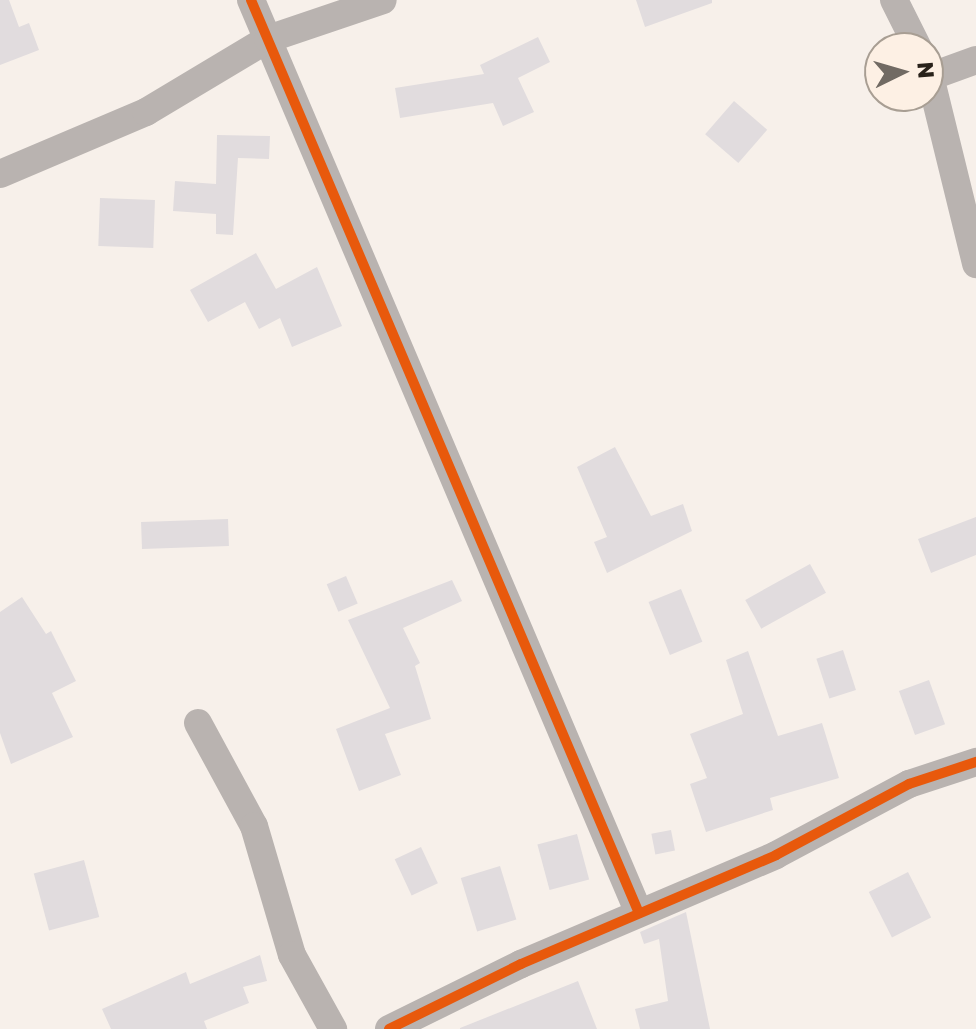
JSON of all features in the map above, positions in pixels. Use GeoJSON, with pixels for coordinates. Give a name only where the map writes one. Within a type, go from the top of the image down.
{"type":"FeatureCollection","features":[{"type":"Feature","properties":{"kind":"street"},"geometry":{"type":"LineString","coordinates":[[251,0],[639,913]]}},
{"type":"Feature","properties":{"kind":"street"},"geometry":{"type":"LineString","coordinates":[[0,174],[146,112],[268,39],[383,0]]}},
{"type":"Feature","properties":{"kind":"street"},"geometry":{"type":"LineString","coordinates":[[894,0],[910,32]]}},
{"type":"Feature","properties":{"kind":"street"},"geometry":{"type":"LineString","coordinates":[[944,68],[976,60]]}},
{"type":"Feature","properties":{"kind":"street"},"geometry":{"type":"LineString","coordinates":[[940,112],[976,264]]}},
{"type":"Feature","properties":{"kind":"street"},"geometry":{"type":"LineString","coordinates":[[198,723],[254,826],[292,955],[333,1029]]}},
{"type":"Feature","properties":{"kind":"street"},"geometry":{"type":"LineString","coordinates":[[389,1029],[428,1022],[639,913],[776,855],[909,784],[976,762]]}},
{"type":"Feature","properties":{"kind":"building"},"geometry":{"type":"Polygon","coordinates":[[[0,0],[9,0],[19,27],[29,23],[39,50],[0,65],[0,0]]]}},
{"type":"Feature","properties":{"kind":"building"},"geometry":{"type":"Polygon","coordinates":[[[636,0],[712,0],[712,3],[645,27],[636,0]]]}},
{"type":"Feature","properties":{"kind":"building"},"geometry":{"type":"Polygon","coordinates":[[[538,37],[550,62],[518,78],[534,112],[503,126],[493,103],[400,118],[395,88],[484,74],[480,65],[538,37]]]}},
{"type":"Feature","properties":{"kind":"building"},"geometry":{"type":"Polygon","coordinates":[[[734,101],[767,130],[738,163],[705,134],[734,101]]]}},
{"type":"Feature","properties":{"kind":"building"},"geometry":{"type":"Polygon","coordinates":[[[217,135],[270,136],[269,159],[238,158],[233,235],[216,234],[216,214],[173,211],[175,181],[216,184],[217,135]]]}},
{"type":"Feature","properties":{"kind":"building"},"geometry":{"type":"Polygon","coordinates":[[[100,198],[155,200],[153,248],[98,246],[100,198]]]}},
{"type":"Feature","properties":{"kind":"building"},"geometry":{"type":"Polygon","coordinates":[[[256,253],[276,289],[317,267],[342,326],[292,347],[280,318],[259,329],[245,302],[208,322],[190,290],[256,253]]]}},
{"type":"Feature","properties":{"kind":"building"},"geometry":{"type":"Polygon","coordinates":[[[615,447],[651,516],[683,504],[692,531],[607,573],[594,542],[607,537],[577,467],[615,447]]]}},
{"type":"Feature","properties":{"kind":"building"},"geometry":{"type":"Polygon","coordinates":[[[976,517],[976,555],[931,573],[918,539],[976,517]]]}},
{"type":"Feature","properties":{"kind":"building"},"geometry":{"type":"Polygon","coordinates":[[[228,519],[229,546],[142,549],[141,522],[228,519]]]}},
{"type":"Feature","properties":{"kind":"building"},"geometry":{"type":"Polygon","coordinates":[[[810,564],[826,593],[761,629],[745,600],[810,564]]]}},
{"type":"Feature","properties":{"kind":"building"},"geometry":{"type":"Polygon","coordinates":[[[346,576],[358,604],[338,612],[327,584],[346,576]]]}},
{"type":"Feature","properties":{"kind":"building"},"geometry":{"type":"Polygon","coordinates":[[[452,580],[462,601],[403,628],[420,663],[415,666],[431,719],[385,734],[401,775],[359,791],[336,729],[390,708],[348,620],[452,580]]]}},
{"type":"Feature","properties":{"kind":"building"},"geometry":{"type":"Polygon","coordinates":[[[681,589],[702,642],[670,655],[649,602],[681,589]]]}},
{"type":"Feature","properties":{"kind":"building"},"geometry":{"type":"Polygon","coordinates":[[[22,597],[46,634],[51,631],[76,681],[52,693],[73,737],[11,764],[0,733],[0,612],[22,597]]]}},
{"type":"Feature","properties":{"kind":"building"},"geometry":{"type":"Polygon","coordinates":[[[843,650],[856,690],[829,699],[816,659],[843,650]]]}},
{"type":"Feature","properties":{"kind":"building"},"geometry":{"type":"Polygon","coordinates":[[[748,651],[778,736],[822,723],[839,778],[770,798],[773,810],[706,832],[690,784],[707,778],[690,734],[743,714],[726,660],[748,651]]]}},
{"type":"Feature","properties":{"kind":"building"},"geometry":{"type":"Polygon","coordinates":[[[929,680],[945,724],[915,735],[899,691],[929,680]]]}},
{"type":"Feature","properties":{"kind":"building"},"geometry":{"type":"Polygon","coordinates":[[[671,830],[675,851],[655,854],[651,834],[671,830]]]}},
{"type":"Feature","properties":{"kind":"building"},"geometry":{"type":"Polygon","coordinates":[[[577,834],[589,879],[550,890],[537,845],[577,834]]]}},
{"type":"Feature","properties":{"kind":"building"},"geometry":{"type":"Polygon","coordinates":[[[421,847],[438,883],[412,896],[395,859],[421,847]]]}},
{"type":"Feature","properties":{"kind":"building"},"geometry":{"type":"Polygon","coordinates":[[[84,860],[99,917],[49,930],[34,873],[84,860]]]}},
{"type":"Feature","properties":{"kind":"building"},"geometry":{"type":"Polygon","coordinates":[[[500,866],[516,920],[477,932],[461,878],[500,866]]]}},
{"type":"Feature","properties":{"kind":"building"},"geometry":{"type":"Polygon","coordinates":[[[908,872],[931,917],[892,937],[869,892],[908,872]]]}},
{"type":"Feature","properties":{"kind":"building"},"geometry":{"type":"Polygon","coordinates":[[[686,912],[710,1029],[640,1029],[635,1009],[668,1001],[659,939],[644,944],[640,932],[686,912]]]}},
{"type":"Feature","properties":{"kind":"building"},"geometry":{"type":"Polygon","coordinates":[[[260,955],[267,981],[243,987],[249,1003],[204,1021],[207,1029],[111,1029],[102,1009],[186,972],[190,984],[260,955]]]}},
{"type":"Feature","properties":{"kind":"building"},"geometry":{"type":"Polygon","coordinates":[[[578,981],[597,1029],[460,1029],[460,1028],[578,981]]]}},
{"type":"Feature","properties":{"kind":"cycle path"},"geometry":{"type":"LineString","coordinates":[[251,0],[639,913]]}},
{"type":"Feature","properties":{"kind":"cycle path"},"geometry":{"type":"LineString","coordinates":[[389,1029],[521,964],[776,855],[909,784],[976,762]]}}]}
